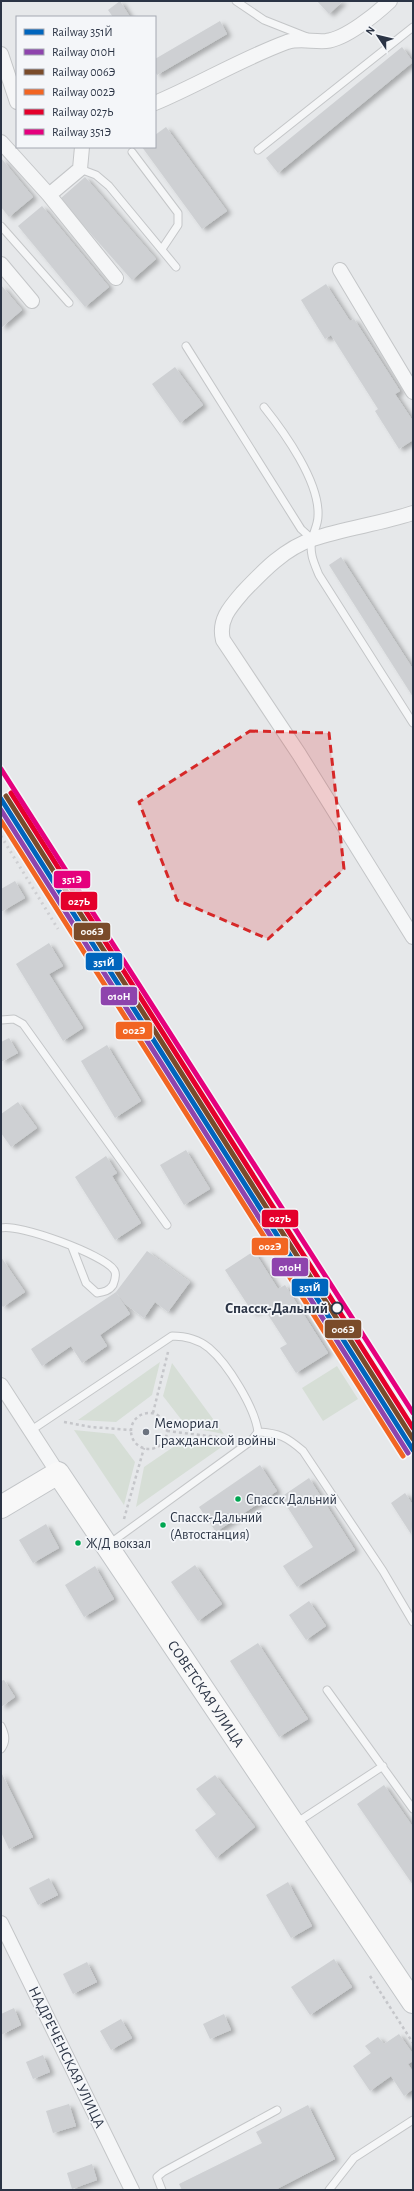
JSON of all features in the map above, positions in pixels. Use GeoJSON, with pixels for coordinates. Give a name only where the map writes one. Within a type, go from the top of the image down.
{"type":"FeatureCollection","features":[{"type":"Feature","properties":{"kind":"main road"},"geometry":{"type":"LineString","coordinates":[[1,1507],[58,1473]]}},
{"type":"Feature","properties":{"kind":"main road","name":"СОВЕТСКАЯ УЛИЦА"},"geometry":{"type":"LineString","coordinates":[[58,1473],[113,1541],[294,1824],[413,2002]]}},
{"type":"Feature","properties":{"kind":"street"},"geometry":{"type":"LineString","coordinates":[[156,103],[230,66],[290,42],[313,39],[326,41],[336,39],[376,14],[390,1]]}},
{"type":"Feature","properties":{"kind":"street"},"geometry":{"type":"LineString","coordinates":[[1,54],[16,99]]}},
{"type":"Feature","properties":{"kind":"street"},"geometry":{"type":"LineString","coordinates":[[1,142],[49,195],[116,278]]}},
{"type":"Feature","properties":{"kind":"street"},"geometry":{"type":"LineString","coordinates":[[49,195],[80,169],[82,148]]}},
{"type":"Feature","properties":{"kind":"street"},"geometry":{"type":"LineString","coordinates":[[1,264],[32,300]]}},
{"type":"Feature","properties":{"kind":"street"},"geometry":{"type":"LineString","coordinates":[[340,270],[413,392]]}},
{"type":"Feature","properties":{"kind":"street"},"geometry":{"type":"LineString","coordinates":[[413,513],[312,539],[291,550],[267,567],[236,600],[225,617],[220,629],[223,640],[299,754],[413,938]]}},
{"type":"Feature","properties":{"kind":"street","name":"СОВЕТСКАЯ УЛИЦА"},"geometry":{"type":"LineString","coordinates":[[1,1385],[30,1432],[58,1473]]}},
{"type":"Feature","properties":{"kind":"street","name":"НАДРЕЧЕНСКАЯ УЛИЦА"},"geometry":{"type":"LineString","coordinates":[[1,1923],[132,2190]]}},
{"type":"Feature","properties":{"kind":"lane"},"geometry":{"type":"LineString","coordinates":[[236,1],[264,20],[313,39]]}},
{"type":"Feature","properties":{"kind":"lane"},"geometry":{"type":"LineString","coordinates":[[258,150],[413,27]]}},
{"type":"Feature","properties":{"kind":"lane"},"geometry":{"type":"LineString","coordinates":[[132,152],[178,213],[178,225],[162,249]]}},
{"type":"Feature","properties":{"kind":"lane"},"geometry":{"type":"LineString","coordinates":[[80,169],[96,175],[109,186],[176,267]]}},
{"type":"Feature","properties":{"kind":"lane"},"geometry":{"type":"LineString","coordinates":[[1,226],[69,303]]}},
{"type":"Feature","properties":{"kind":"lane"},"geometry":{"type":"LineString","coordinates":[[186,346],[301,529],[312,539]]}},
{"type":"Feature","properties":{"kind":"lane"},"geometry":{"type":"LineString","coordinates":[[264,407],[287,437],[315,493],[318,515],[312,539],[312,559],[319,575],[413,723]]}},
{"type":"Feature","properties":{"kind":"lane"},"geometry":{"type":"LineString","coordinates":[[1,1020],[14,1019],[23,1024],[167,1225]]}},
{"type":"Feature","properties":{"kind":"lane"},"geometry":{"type":"LineString","coordinates":[[1,1228],[6,1227],[29,1231],[72,1247],[108,1264],[115,1271],[116,1277],[112,1286],[106,1292],[97,1292],[86,1283],[72,1247]]}},
{"type":"Feature","properties":{"kind":"lane"},"geometry":{"type":"LineString","coordinates":[[30,1432],[172,1336],[184,1336],[196,1340],[209,1348],[222,1361],[248,1403],[257,1422],[258,1432],[251,1441],[113,1541]]}},
{"type":"Feature","properties":{"kind":"lane"},"geometry":{"type":"LineString","coordinates":[[258,1432],[275,1433],[290,1439],[303,1452],[383,1571],[413,1622]]}},
{"type":"Feature","properties":{"kind":"lane"},"geometry":{"type":"LineString","coordinates":[[327,1690],[413,1809]]}},
{"type":"Feature","properties":{"kind":"lane"},"geometry":{"type":"LineString","coordinates":[[1,1726],[5,1733],[5,1743],[1,1749]]}},
{"type":"Feature","properties":{"kind":"lane"},"geometry":{"type":"LineString","coordinates":[[294,1824],[383,1766]]}},
{"type":"Feature","properties":{"kind":"lane"},"geometry":{"type":"LineString","coordinates":[[162,2190],[157,2177],[163,2172],[277,2110]]}},
{"type":"Feature","properties":{"kind":"lane"},"geometry":{"type":"LineString","coordinates":[[329,2190],[354,2158],[413,2120]]}},
{"type":"Feature","properties":{"kind":"path"},"geometry":{"type":"LineString","coordinates":[[153,1414],[172,1336]]}},
{"type":"Feature","properties":{"kind":"path"},"geometry":{"type":"LineString","coordinates":[[153,1414],[165,1422],[167,1431],[165,1439],[161,1444],[150,1449],[144,1448],[134,1441],[131,1430],[135,1419],[139,1416],[153,1414]]}},
{"type":"Feature","properties":{"kind":"path"},"geometry":{"type":"LineString","coordinates":[[48,1419],[91,1427],[131,1430]]}},
{"type":"Feature","properties":{"kind":"path"},"geometry":{"type":"LineString","coordinates":[[167,1431],[251,1441]]}},
{"type":"Feature","properties":{"kind":"path"},"geometry":{"type":"LineString","coordinates":[[113,1541],[144,1448]]}},
{"type":"Feature","properties":{"kind":"highlighted area"},"geometry":{"type":"Polygon","coordinates":[[[250,731],[329,733],[344,869],[268,939],[177,900],[139,802],[250,731]]]}},
{"type":"Feature","properties":{"kind":"shaded area"},"geometry":{"type":"Polygon","coordinates":[[[160,1362],[152,1395],[116,1422],[78,1420],[160,1362]]]}},
{"type":"Feature","properties":{"kind":"shaded area"},"geometry":{"type":"Polygon","coordinates":[[[172,1363],[224,1434],[187,1427],[163,1396],[172,1363]]]}},
{"type":"Feature","properties":{"kind":"shaded area"},"geometry":{"type":"Polygon","coordinates":[[[337,1366],[358,1399],[323,1421],[302,1388],[337,1366]]]}},
{"type":"Feature","properties":{"kind":"shaded area"},"geometry":{"type":"Polygon","coordinates":[[[74,1430],[114,1434],[135,1462],[124,1505],[74,1430]]]}},
{"type":"Feature","properties":{"kind":"shaded area"},"geometry":{"type":"Polygon","coordinates":[[[185,1439],[223,1446],[136,1507],[144,1467],[185,1439]]]}},
{"type":"Feature","properties":{"kind":"building"},"geometry":{"type":"Polygon","coordinates":[[[120,1],[129,16],[112,16],[108,10],[120,1]]]}},
{"type":"Feature","properties":{"kind":"building"},"geometry":{"type":"Polygon","coordinates":[[[317,1],[343,1],[329,14],[317,1]]]}},
{"type":"Feature","properties":{"kind":"building"},"geometry":{"type":"Polygon","coordinates":[[[220,21],[227,34],[157,75],[156,58],[220,21]]]}},
{"type":"Feature","properties":{"kind":"building"},"geometry":{"type":"Polygon","coordinates":[[[402,47],[413,62],[278,173],[266,158],[402,47]]]}},
{"type":"Feature","properties":{"kind":"building"},"geometry":{"type":"Polygon","coordinates":[[[166,127],[227,211],[202,229],[143,148],[156,148],[156,134],[166,127]]]}},
{"type":"Feature","properties":{"kind":"building"},"geometry":{"type":"Polygon","coordinates":[[[1,158],[33,197],[9,217],[1,207],[1,158]]]}},
{"type":"Feature","properties":{"kind":"building"},"geometry":{"type":"Polygon","coordinates":[[[85,177],[156,259],[132,280],[60,199],[85,177]]]}},
{"type":"Feature","properties":{"kind":"building"},"geometry":{"type":"Polygon","coordinates":[[[42,206],[109,287],[85,307],[18,226],[42,206]]]}},
{"type":"Feature","properties":{"kind":"building"},"geometry":{"type":"Polygon","coordinates":[[[326,284],[350,321],[354,319],[400,391],[395,394],[413,421],[413,440],[399,449],[375,411],[378,409],[331,335],[325,339],[301,300],[326,284]]]}},
{"type":"Feature","properties":{"kind":"building"},"geometry":{"type":"Polygon","coordinates":[[[1,285],[22,310],[1,328],[1,285]]]}},
{"type":"Feature","properties":{"kind":"building"},"geometry":{"type":"Polygon","coordinates":[[[175,367],[203,405],[180,423],[152,384],[175,367]]]}},
{"type":"Feature","properties":{"kind":"building"},"geometry":{"type":"Polygon","coordinates":[[[341,557],[413,669],[413,697],[329,565],[341,557]]]}},
{"type":"Feature","properties":{"kind":"building"},"geometry":{"type":"Polygon","coordinates":[[[15,881],[25,898],[1,912],[1,889],[15,881]]]}},
{"type":"Feature","properties":{"kind":"building"},"geometry":{"type":"Polygon","coordinates":[[[49,943],[63,966],[49,974],[83,1028],[63,1041],[16,964],[49,943]]]}},
{"type":"Feature","properties":{"kind":"building"},"geometry":{"type":"Polygon","coordinates":[[[9,1038],[18,1053],[1,1062],[1,1042],[9,1038]]]}},
{"type":"Feature","properties":{"kind":"building"},"geometry":{"type":"Polygon","coordinates":[[[107,1045],[141,1101],[115,1118],[81,1061],[107,1045]]]}},
{"type":"Feature","properties":{"kind":"building"},"geometry":{"type":"Polygon","coordinates":[[[18,1102],[37,1128],[11,1147],[1,1133],[1,1114],[18,1102]]]}},
{"type":"Feature","properties":{"kind":"building"},"geometry":{"type":"Polygon","coordinates":[[[186,1150],[210,1189],[184,1205],[160,1165],[186,1150]]]}},
{"type":"Feature","properties":{"kind":"building"},"geometry":{"type":"Polygon","coordinates":[[[106,1156],[117,1173],[112,1176],[141,1223],[115,1240],[75,1177],[106,1156]]]}},
{"type":"Feature","properties":{"kind":"building"},"geometry":{"type":"Polygon","coordinates":[[[147,1251],[190,1282],[168,1312],[155,1302],[144,1318],[125,1304],[116,1292],[147,1251]]]}},
{"type":"Feature","properties":{"kind":"building","name":"Спасск-Дальний"},"geometry":{"type":"Polygon","coordinates":[[[254,1251],[278,1289],[285,1285],[328,1353],[296,1373],[280,1348],[287,1344],[263,1307],[253,1313],[225,1270],[254,1251]]]}},
{"type":"Feature","properties":{"kind":"building"},"geometry":{"type":"Polygon","coordinates":[[[1,1257],[25,1292],[3,1307],[1,1304],[1,1257]]]}},
{"type":"Feature","properties":{"kind":"building"},"geometry":{"type":"Polygon","coordinates":[[[116,1292],[130,1314],[100,1335],[107,1346],[82,1363],[71,1346],[42,1366],[31,1349],[116,1292]]]}},
{"type":"Feature","properties":{"kind":"building","name":"Спасск Дальний"},"geometry":{"type":"Polygon","coordinates":[[[260,1465],[277,1491],[216,1532],[199,1507],[260,1465]]]}},
{"type":"Feature","properties":{"kind":"building"},"geometry":{"type":"Polygon","coordinates":[[[309,1478],[355,1550],[297,1587],[283,1566],[313,1547],[281,1497],[309,1478]]]}},
{"type":"Feature","properties":{"kind":"building"},"geometry":{"type":"Polygon","coordinates":[[[405,1493],[413,1505],[411,1534],[391,1503],[405,1493]]]}},
{"type":"Feature","properties":{"kind":"building"},"geometry":{"type":"Polygon","coordinates":[[[46,1524],[59,1548],[33,1563],[19,1540],[46,1524]]]}},
{"type":"Feature","properties":{"kind":"building"},"geometry":{"type":"Polygon","coordinates":[[[195,1565],[222,1604],[198,1621],[171,1582],[195,1565]]]}},
{"type":"Feature","properties":{"kind":"building"},"geometry":{"type":"Polygon","coordinates":[[[95,1566],[114,1599],[84,1617],[65,1585],[95,1566]]]}},
{"type":"Feature","properties":{"kind":"building"},"geometry":{"type":"Polygon","coordinates":[[[309,1601],[326,1626],[306,1640],[289,1615],[309,1601]]]}},
{"type":"Feature","properties":{"kind":"building"},"geometry":{"type":"Polygon","coordinates":[[[258,1643],[308,1719],[279,1737],[230,1661],[258,1643]]]}},
{"type":"Feature","properties":{"kind":"building"},"geometry":{"type":"Polygon","coordinates":[[[4,1680],[15,1697],[1,1707],[1,1681],[4,1680]]]}},
{"type":"Feature","properties":{"kind":"building"},"geometry":{"type":"Polygon","coordinates":[[[1,1772],[33,1837],[9,1849],[1,1832],[1,1772]]]}},
{"type":"Feature","properties":{"kind":"building"},"geometry":{"type":"Polygon","coordinates":[[[215,1775],[255,1827],[216,1858],[195,1830],[216,1814],[196,1789],[215,1775]]]}},
{"type":"Feature","properties":{"kind":"building"},"geometry":{"type":"Polygon","coordinates":[[[384,1785],[413,1827],[413,1885],[357,1804],[384,1785]]]}},
{"type":"Feature","properties":{"kind":"building"},"geometry":{"type":"Polygon","coordinates":[[[49,1878],[58,1895],[38,1905],[29,1888],[49,1878]]]}},
{"type":"Feature","properties":{"kind":"building"},"geometry":{"type":"Polygon","coordinates":[[[288,1882],[312,1926],[291,1938],[266,1895],[288,1882]]]}},
{"type":"Feature","properties":{"kind":"building"},"geometry":{"type":"Polygon","coordinates":[[[334,1959],[352,1987],[310,2015],[291,1987],[334,1959]]]}},
{"type":"Feature","properties":{"kind":"building"},"geometry":{"type":"Polygon","coordinates":[[[87,1962],[97,1982],[73,1994],[63,1974],[87,1962]]]}},
{"type":"Feature","properties":{"kind":"building"},"geometry":{"type":"Polygon","coordinates":[[[14,2008],[21,2025],[1,2035],[1,2014],[14,2008]]]}},
{"type":"Feature","properties":{"kind":"building"},"geometry":{"type":"Polygon","coordinates":[[[224,2014],[231,2030],[210,2039],[203,2024],[224,2014]]]}},
{"type":"Feature","properties":{"kind":"building"},"geometry":{"type":"Polygon","coordinates":[[[121,2019],[132,2038],[111,2050],[100,2031],[121,2019]]]}},
{"type":"Feature","properties":{"kind":"building"},"geometry":{"type":"Polygon","coordinates":[[[399,2034],[413,2054],[413,2061],[408,2064],[413,2072],[413,2089],[404,2096],[391,2076],[370,2091],[353,2066],[371,2053],[365,2046],[378,2037],[384,2044],[399,2034]]]}},
{"type":"Feature","properties":{"kind":"building"},"geometry":{"type":"Polygon","coordinates":[[[43,2055],[50,2072],[33,2079],[26,2062],[43,2055]]]}},
{"type":"Feature","properties":{"kind":"building"},"geometry":{"type":"Polygon","coordinates":[[[69,2104],[76,2126],[53,2133],[46,2111],[69,2104]]]}},
{"type":"Feature","properties":{"kind":"building"},"geometry":{"type":"Polygon","coordinates":[[[308,2105],[335,2159],[275,2190],[182,2190],[179,2184],[262,2143],[256,2132],[308,2105]]]}},
{"type":"Feature","properties":{"kind":"building"},"geometry":{"type":"Polygon","coordinates":[[[92,2164],[97,2180],[72,2189],[67,2173],[92,2164]]]}},
{"type":"Feature","properties":{"kind":"railway"},"geometry":{"type":"LineString","coordinates":[[1,817],[68,907]]}},
{"type":"Feature","properties":{"kind":"railway"},"geometry":{"type":"LineString","coordinates":[[1,836],[58,929]]}},
{"type":"Feature","properties":{"kind":"rail line","name":"351Э"},"geometry":{"type":"LineString","coordinates":[[1,769],[413,1413]]}},
{"type":"Feature","properties":{"kind":"rail line","name":"027Ь"},"geometry":{"type":"LineString","coordinates":[[11,793],[413,1428]]}},
{"type":"Feature","properties":{"kind":"rail line","name":"006Э"},"geometry":{"type":"LineString","coordinates":[[6,796],[413,1439]]}},
{"type":"Feature","properties":{"kind":"rail line","name":"351Й"},"geometry":{"type":"LineString","coordinates":[[1,799],[413,1450]]}},
{"type":"Feature","properties":{"kind":"rail line","name":"010Н"},"geometry":{"type":"LineString","coordinates":[[1,810],[408,1453]]}},
{"type":"Feature","properties":{"kind":"rail line","name":"002Э"},"geometry":{"type":"LineString","coordinates":[[1,821],[403,1456]]}},
{"type":"Feature","properties":{"kind":"place","name":"Спасск-Дальний"},"geometry":{"type":"Point","coordinates":[337,1308]}},
{"type":"Feature","properties":{"kind":"place","name":"Мемориал Гражданской войны"},"geometry":{"type":"Point","coordinates":[146,1432]}},
{"type":"Feature","properties":{"kind":"place","name":"Спасск Дальний"},"geometry":{"type":"Point","coordinates":[238,1499]}},
{"type":"Feature","properties":{"kind":"place","name":"Спасск-Дальний (Автостанция)"},"geometry":{"type":"Point","coordinates":[163,1525]}},
{"type":"Feature","properties":{"kind":"place","name":"Ж/Д вокзал"},"geometry":{"type":"Point","coordinates":[78,1543]}}]}
